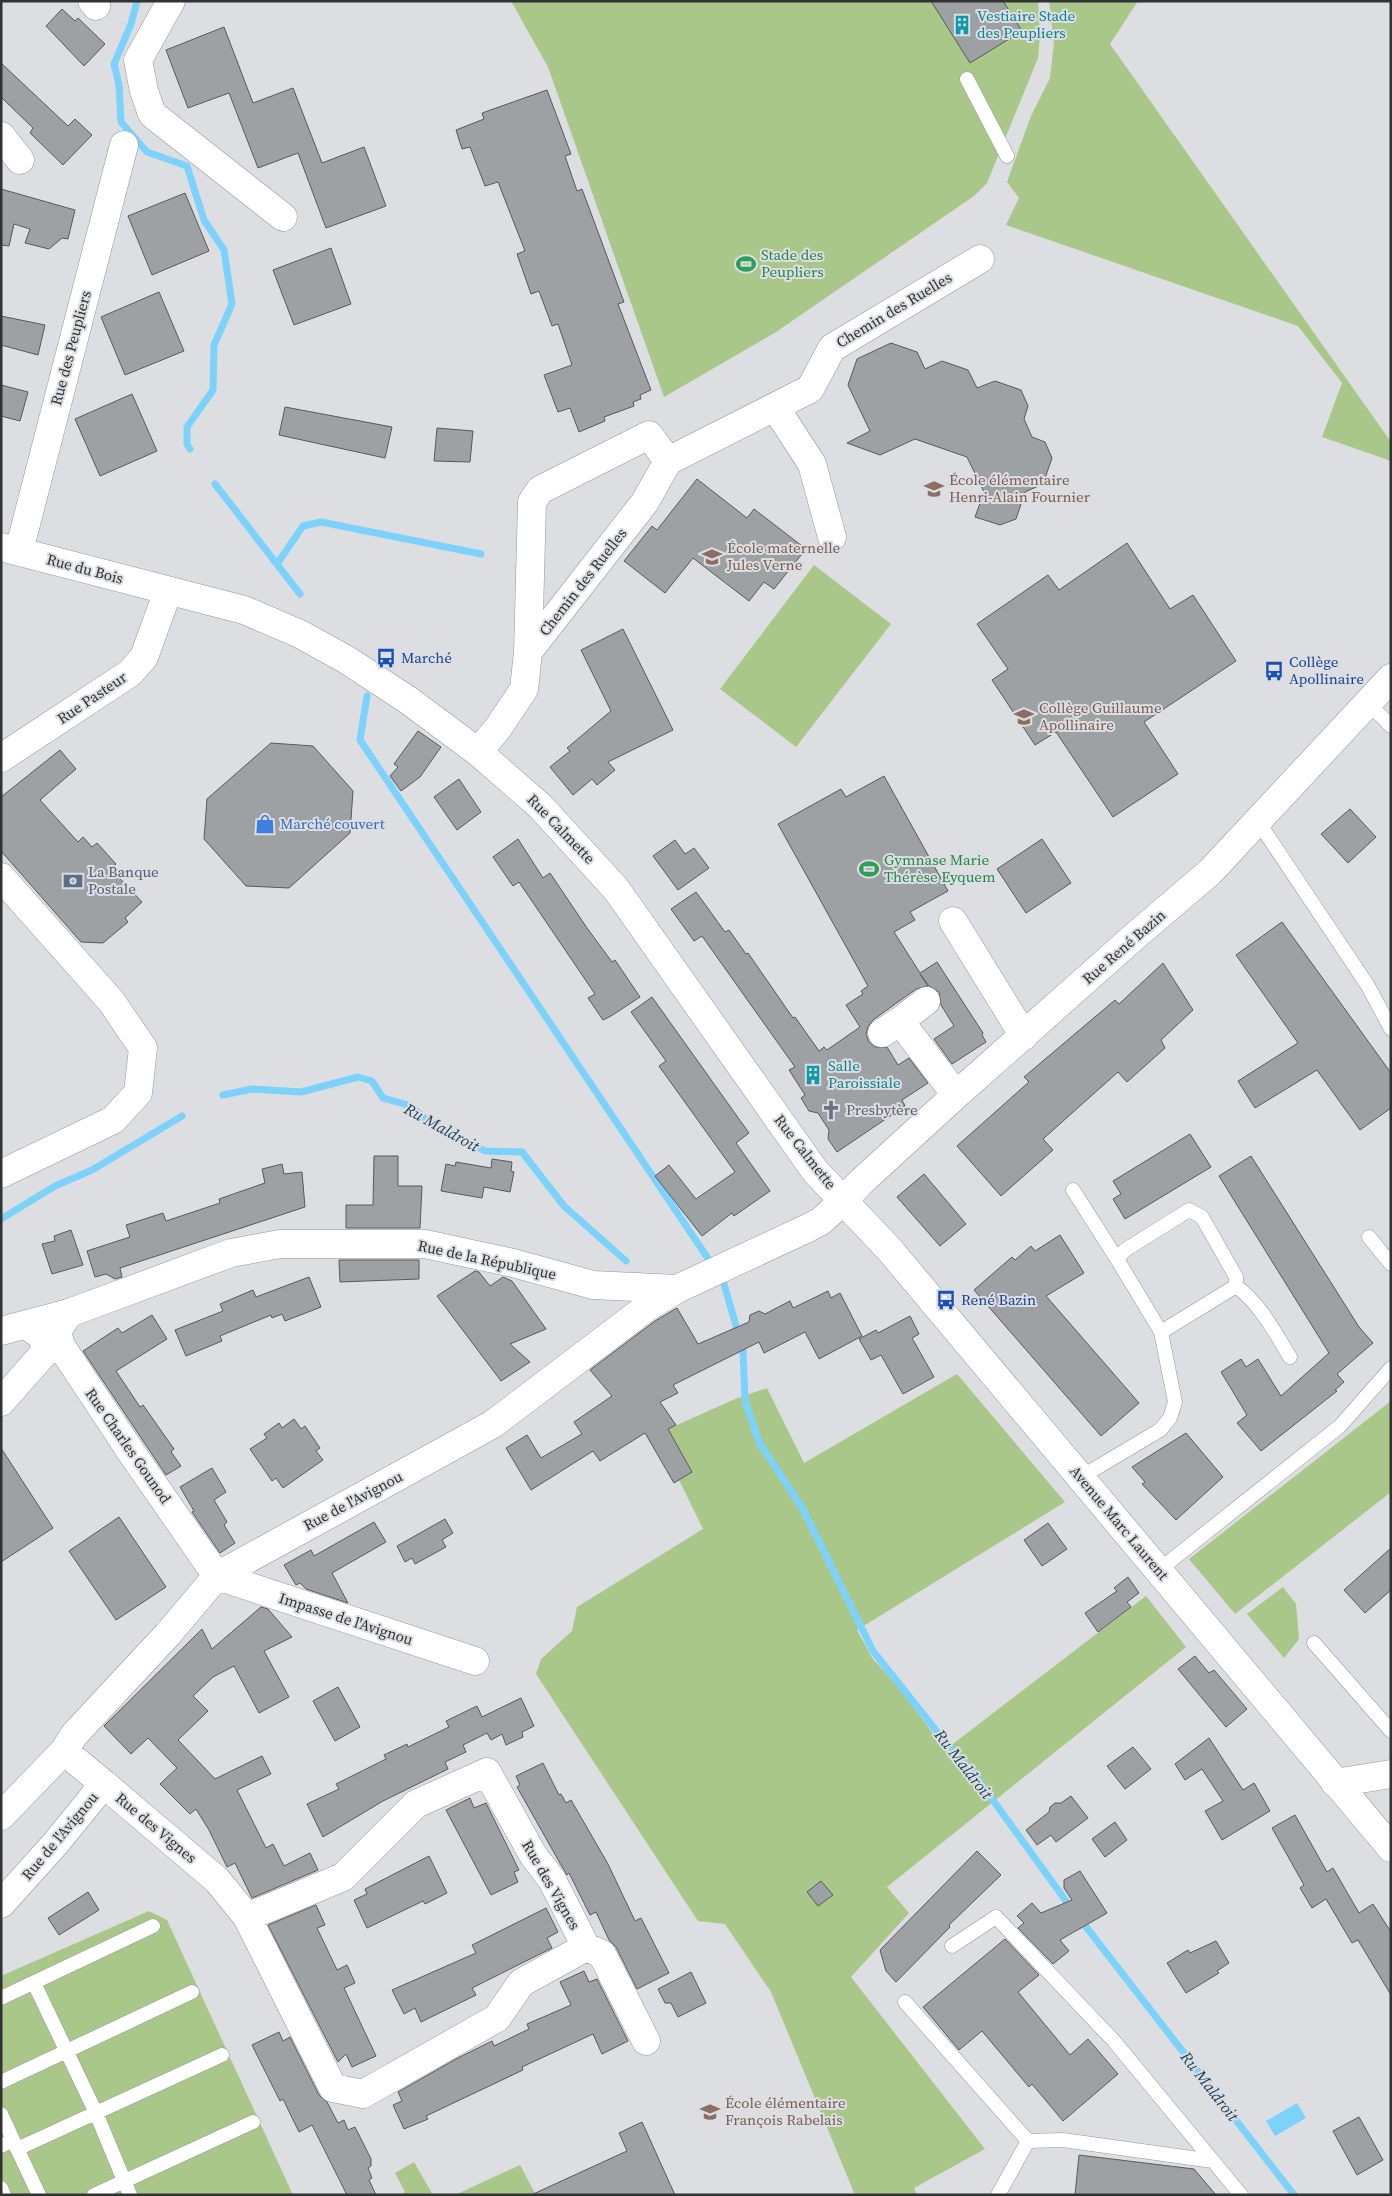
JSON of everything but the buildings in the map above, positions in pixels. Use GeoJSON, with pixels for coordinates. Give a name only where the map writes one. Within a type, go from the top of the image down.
{"type":"FeatureCollection","features":[{"type":"Feature","properties":{"kind":"street"},"geometry":{"type":"LineString","coordinates":[[171,1],[138,60],[144,91],[152,114],[283,217]]}},
{"type":"Feature","properties":{"kind":"street"},"geometry":{"type":"LineString","coordinates":[[1,136],[20,160]]}},
{"type":"Feature","properties":{"kind":"street","name":"Rue des Peupliers"},"geometry":{"type":"LineString","coordinates":[[10,549],[124,145]]}},
{"type":"Feature","properties":{"kind":"street","name":"Chemin des Ruelles"},"geometry":{"type":"LineString","coordinates":[[528,652],[645,502],[668,461],[810,389],[832,348],[980,259]]}},
{"type":"Feature","properties":{"kind":"street"},"geometry":{"type":"LineString","coordinates":[[775,407],[812,464],[832,537]]}},
{"type":"Feature","properties":{"kind":"street","name":"Chemin des Ruelles"},"geometry":{"type":"LineString","coordinates":[[478,752],[498,728],[524,689],[528,652],[532,502],[540,490],[649,435],[668,461]]}},
{"type":"Feature","properties":{"kind":"street","name":"Rue du Bois"},"geometry":{"type":"LineString","coordinates":[[10,549],[168,590]]}},
{"type":"Feature","properties":{"kind":"street","name":"Rue Calmette"},"geometry":{"type":"LineString","coordinates":[[168,590],[244,610],[300,634],[347,660],[408,700],[478,752],[540,806],[616,889],[815,1171],[843,1201]]}},
{"type":"Feature","properties":{"kind":"street","name":"Rue Pasteur"},"geometry":{"type":"LineString","coordinates":[[1,758],[130,673],[144,657],[168,590]]}},
{"type":"Feature","properties":{"kind":"street","name":"Rue René Bazin"},"geometry":{"type":"LineString","coordinates":[[843,1201],[862,1181],[956,1096],[1135,936],[1210,872],[1391,678]]}},
{"type":"Feature","properties":{"kind":"street"},"geometry":{"type":"LineString","coordinates":[[1,877],[111,1001],[143,1048],[138,1094],[113,1120],[1,1174]]}},
{"type":"Feature","properties":{"kind":"street"},"geometry":{"type":"LineString","coordinates":[[953,920],[1024,1036]]}},
{"type":"Feature","properties":{"kind":"street"},"geometry":{"type":"LineString","coordinates":[[926,1001],[891,1027],[956,1096]]}},
{"type":"Feature","properties":{"kind":"street","name":"Rue de la République"},"geometry":{"type":"LineString","coordinates":[[14,1328],[69,1313],[231,1254],[280,1244],[424,1244],[512,1263],[593,1285],[677,1289],[808,1228],[821,1221],[843,1201]]}},
{"type":"Feature","properties":{"kind":"street","name":"Avenue Marc Laurent"},"geometry":{"type":"LineString","coordinates":[[843,1201],[883,1243],[1391,1848]]}},
{"type":"Feature","properties":{"kind":"street","name":"Rue de l'Avignou"},"geometry":{"type":"LineString","coordinates":[[1,1816],[64,1751],[74,1735],[168,1634],[217,1576],[493,1424],[646,1308],[677,1289]]}},
{"type":"Feature","properties":{"kind":"street","name":"Rue Charles Gounod"},"geometry":{"type":"LineString","coordinates":[[69,1313],[57,1331],[61,1346],[81,1379],[217,1576]]}},
{"type":"Feature","properties":{"kind":"street"},"geometry":{"type":"LineString","coordinates":[[1,1402],[46,1351],[42,1336],[14,1328]]}},
{"type":"Feature","properties":{"kind":"street"},"geometry":{"type":"LineString","coordinates":[[20,1380],[54,1371],[81,1379]]}},
{"type":"Feature","properties":{"kind":"street","name":"Impasse de l'Avignou"},"geometry":{"type":"LineString","coordinates":[[217,1576],[475,1662]]}},
{"type":"Feature","properties":{"kind":"street","name":"Rue de l'Avignou"},"geometry":{"type":"LineString","coordinates":[[1,1904],[55,1844],[104,1784],[64,1751]]}},
{"type":"Feature","properties":{"kind":"street","name":"Rue des Vignes"},"geometry":{"type":"LineString","coordinates":[[104,1784],[217,1880],[247,1917],[334,2088],[363,2094],[497,2018],[521,1983],[586,1947],[552,1880],[533,1855],[487,1772],[416,1804],[343,1877],[247,1917]]}},
{"type":"Feature","properties":{"kind":"street"},"geometry":{"type":"LineString","coordinates":[[1335,1783],[1391,1774]]}},
{"type":"Feature","properties":{"kind":"street"},"geometry":{"type":"LineString","coordinates":[[586,1947],[602,1954],[646,2041]]}},
{"type":"Feature","properties":{"kind":"lane"},"geometry":{"type":"LineString","coordinates":[[967,79],[1007,156]]}},
{"type":"Feature","properties":{"kind":"lane"},"geometry":{"type":"LineString","coordinates":[[1367,702],[1391,726]]}},
{"type":"Feature","properties":{"kind":"lane"},"geometry":{"type":"LineString","coordinates":[[1257,820],[1368,986],[1391,1029]]}},
{"type":"Feature","properties":{"kind":"lane"},"geometry":{"type":"LineString","coordinates":[[1073,1190],[1161,1332],[1175,1402],[1170,1418],[1160,1430],[1081,1477]]}},
{"type":"Feature","properties":{"kind":"lane"},"geometry":{"type":"LineString","coordinates":[[1117,1260],[1125,1250],[1188,1210],[1202,1217],[1236,1277],[1236,1286]]}},
{"type":"Feature","properties":{"kind":"lane"},"geometry":{"type":"LineString","coordinates":[[1370,1237],[1391,1264]]}},
{"type":"Feature","properties":{"kind":"lane"},"geometry":{"type":"LineString","coordinates":[[1161,1332],[1236,1286]]}},
{"type":"Feature","properties":{"kind":"lane"},"geometry":{"type":"LineString","coordinates":[[1236,1286],[1252,1298],[1264,1313],[1290,1357]]}},
{"type":"Feature","properties":{"kind":"lane"},"geometry":{"type":"LineString","coordinates":[[1159,1570],[1340,1426],[1391,1368]]}},
{"type":"Feature","properties":{"kind":"lane"},"geometry":{"type":"LineString","coordinates":[[1314,1643],[1391,1731]]}},
{"type":"Feature","properties":{"kind":"lane"},"geometry":{"type":"LineString","coordinates":[[952,1946],[996,1917],[1112,2040],[1241,2195]]}},
{"type":"Feature","properties":{"kind":"lane"},"geometry":{"type":"LineString","coordinates":[[1,1998],[153,1926]]}},
{"type":"Feature","properties":{"kind":"lane"},"geometry":{"type":"LineString","coordinates":[[34,1983],[96,2113],[130,2195]]}},
{"type":"Feature","properties":{"kind":"lane"},"geometry":{"type":"LineString","coordinates":[[1,2082],[192,1992]]}},
{"type":"Feature","properties":{"kind":"lane"},"geometry":{"type":"LineString","coordinates":[[905,2002],[1028,2141]]}},
{"type":"Feature","properties":{"kind":"lane"},"geometry":{"type":"LineString","coordinates":[[11,2145],[96,2113],[222,2055]]}},
{"type":"Feature","properties":{"kind":"lane"},"geometry":{"type":"LineString","coordinates":[[1,2114],[11,2145],[38,2195]]}},
{"type":"Feature","properties":{"kind":"lane"},"geometry":{"type":"LineString","coordinates":[[94,2195],[252,2122]]}},
{"type":"Feature","properties":{"kind":"lane"},"geometry":{"type":"LineString","coordinates":[[1028,2141],[1063,2140],[1213,2161]]}},
{"type":"Feature","properties":{"kind":"lane"},"geometry":{"type":"LineString","coordinates":[[998,2195],[1028,2141]]}},
{"type":"Feature","properties":{"kind":"lane"},"geometry":{"type":"LineString","coordinates":[[1,2188],[4,2195]]}},
{"type":"Feature","properties":{"kind":"green space","name":"Stade des Peupliers"},"geometry":{"type":"Polygon","coordinates":[[[511,1],[1038,1],[1040,34],[1038,58],[987,183],[974,196],[776,332],[664,397],[548,67],[511,1]]]}},
{"type":"Feature","properties":{"kind":"green space"},"geometry":{"type":"Polygon","coordinates":[[[1049,1],[1138,1],[1110,44],[1391,442],[1391,461],[1322,437],[1342,383],[1298,326],[1006,225],[1019,198],[1007,182],[1031,116],[1050,78],[1054,42],[1049,1]]]}},
{"type":"Feature","properties":{"kind":"green space"},"geometry":{"type":"Polygon","coordinates":[[[814,565],[891,624],[796,747],[720,689],[814,565]]]}},
{"type":"Feature","properties":{"kind":"green space"},"geometry":{"type":"Polygon","coordinates":[[[957,1374],[1065,1502],[857,1630],[873,1659],[899,1687],[945,1750],[1146,1596],[1186,1647],[887,1887],[909,1913],[851,1977],[985,2149],[914,2188],[917,2195],[855,2195],[771,1992],[725,1924],[698,1921],[536,1674],[541,1659],[572,1631],[577,1607],[703,1529],[679,1480],[692,1472],[668,1429],[735,1399],[767,1388],[804,1463],[957,1374]]]}},
{"type":"Feature","properties":{"kind":"green space"},"geometry":{"type":"Polygon","coordinates":[[[1391,1401],[1391,1492],[1235,1614],[1189,1559],[1391,1401]]]}},
{"type":"Feature","properties":{"kind":"green space"},"geometry":{"type":"Polygon","coordinates":[[[1283,1587],[1296,1604],[1299,1639],[1284,1658],[1247,1614],[1283,1587]]]}},
{"type":"Feature","properties":{"kind":"green space"},"geometry":{"type":"Polygon","coordinates":[[[149,1911],[167,1920],[293,2195],[1,2195],[1,1976],[149,1911]]]}},
{"type":"Feature","properties":{"kind":"green space"},"geometry":{"type":"Polygon","coordinates":[[[414,2162],[433,2195],[401,2195],[405,2192],[395,2173],[414,2162]]]}},
{"type":"Feature","properties":{"kind":"green space"},"geometry":{"type":"Polygon","coordinates":[[[520,2165],[536,2195],[455,2195],[520,2165]]]}},
{"type":"Feature","properties":{"kind":"water"},"geometry":{"type":"Polygon","coordinates":[[[1297,2103],[1306,2118],[1275,2136],[1266,2121],[1297,2103]]]}},
{"type":"Feature","properties":{"kind":"waterway"},"geometry":{"type":"LineString","coordinates":[[137,1],[131,24],[114,64],[119,85],[121,122],[147,152],[187,166],[204,220],[224,250],[232,304],[214,345],[213,390],[187,427],[187,444],[190,449]]}},
{"type":"Feature","properties":{"kind":"waterway"},"geometry":{"type":"LineString","coordinates":[[215,484],[300,594]]}},
{"type":"Feature","properties":{"kind":"waterway"},"geometry":{"type":"LineString","coordinates":[[277,564],[303,526],[321,522],[481,554]]}},
{"type":"Feature","properties":{"kind":"waterway"},"geometry":{"type":"LineString","coordinates":[[367,696],[360,740],[709,1260]]}},
{"type":"Feature","properties":{"kind":"waterway","name":"Ru Maldroit"},"geometry":{"type":"LineString","coordinates":[[223,1095],[252,1089],[301,1092],[358,1077],[372,1081],[383,1098],[411,1106],[425,1119],[485,1151],[522,1152],[564,1206],[626,1261]]}},
{"type":"Feature","properties":{"kind":"waterway","name":"Ru Maldroit"},"geometry":{"type":"LineString","coordinates":[[1,1219],[55,1186],[92,1170],[182,1116]]}},
{"type":"Feature","properties":{"kind":"waterway","name":"Ru Maldroit"},"geometry":{"type":"LineString","coordinates":[[724,1284],[743,1350],[745,1401],[759,1442],[804,1511],[873,1651],[946,1743],[974,1774],[1071,1908]]}},
{"type":"Feature","properties":{"kind":"waterway","name":"Ru Maldroit"},"geometry":{"type":"LineString","coordinates":[[1080,1919],[1294,2195]]}},
{"type":"Feature","properties":{"kind":"place","name":"Vestiaire Stade des Peupliers"},"geometry":{"type":"Point","coordinates":[962,25]}},
{"type":"Feature","properties":{"kind":"place","name":"Stade des Peupliers"},"geometry":{"type":"Point","coordinates":[746,264]}},
{"type":"Feature","properties":{"kind":"place","name":"École élémentaire Henri-Alain Fournier"},"geometry":{"type":"Point","coordinates":[934,489]}},
{"type":"Feature","properties":{"kind":"place","name":"École maternelle Jules Verne"},"geometry":{"type":"Point","coordinates":[712,557]}},
{"type":"Feature","properties":{"kind":"place","name":"Marché"},"geometry":{"type":"Point","coordinates":[386,658]}},
{"type":"Feature","properties":{"kind":"place","name":"Collège Apollinaire"},"geometry":{"type":"Point","coordinates":[1274,671]}},
{"type":"Feature","properties":{"kind":"place","name":"Collège Guillaume Apollinaire"},"geometry":{"type":"Point","coordinates":[1024,717]}},
{"type":"Feature","properties":{"kind":"place","name":"Marché couvert"},"geometry":{"type":"Point","coordinates":[265,824]}},
{"type":"Feature","properties":{"kind":"place","name":"Gymnase Marie Thérèse Eyquem"},"geometry":{"type":"Point","coordinates":[869,869]}},
{"type":"Feature","properties":{"kind":"place","name":"La Banque Postale"},"geometry":{"type":"Point","coordinates":[73,881]}},
{"type":"Feature","properties":{"kind":"place","name":"Salle Paroissiale"},"geometry":{"type":"Point","coordinates":[813,1075]}},
{"type":"Feature","properties":{"kind":"place","name":"Presbytère"},"geometry":{"type":"Point","coordinates":[831,1110]}},
{"type":"Feature","properties":{"kind":"place","name":"René Bazin"},"geometry":{"type":"Point","coordinates":[946,1300]}},
{"type":"Feature","properties":{"kind":"place","name":"École élémentaire François Rabelais"},"geometry":{"type":"Point","coordinates":[710,2112]}}]}
